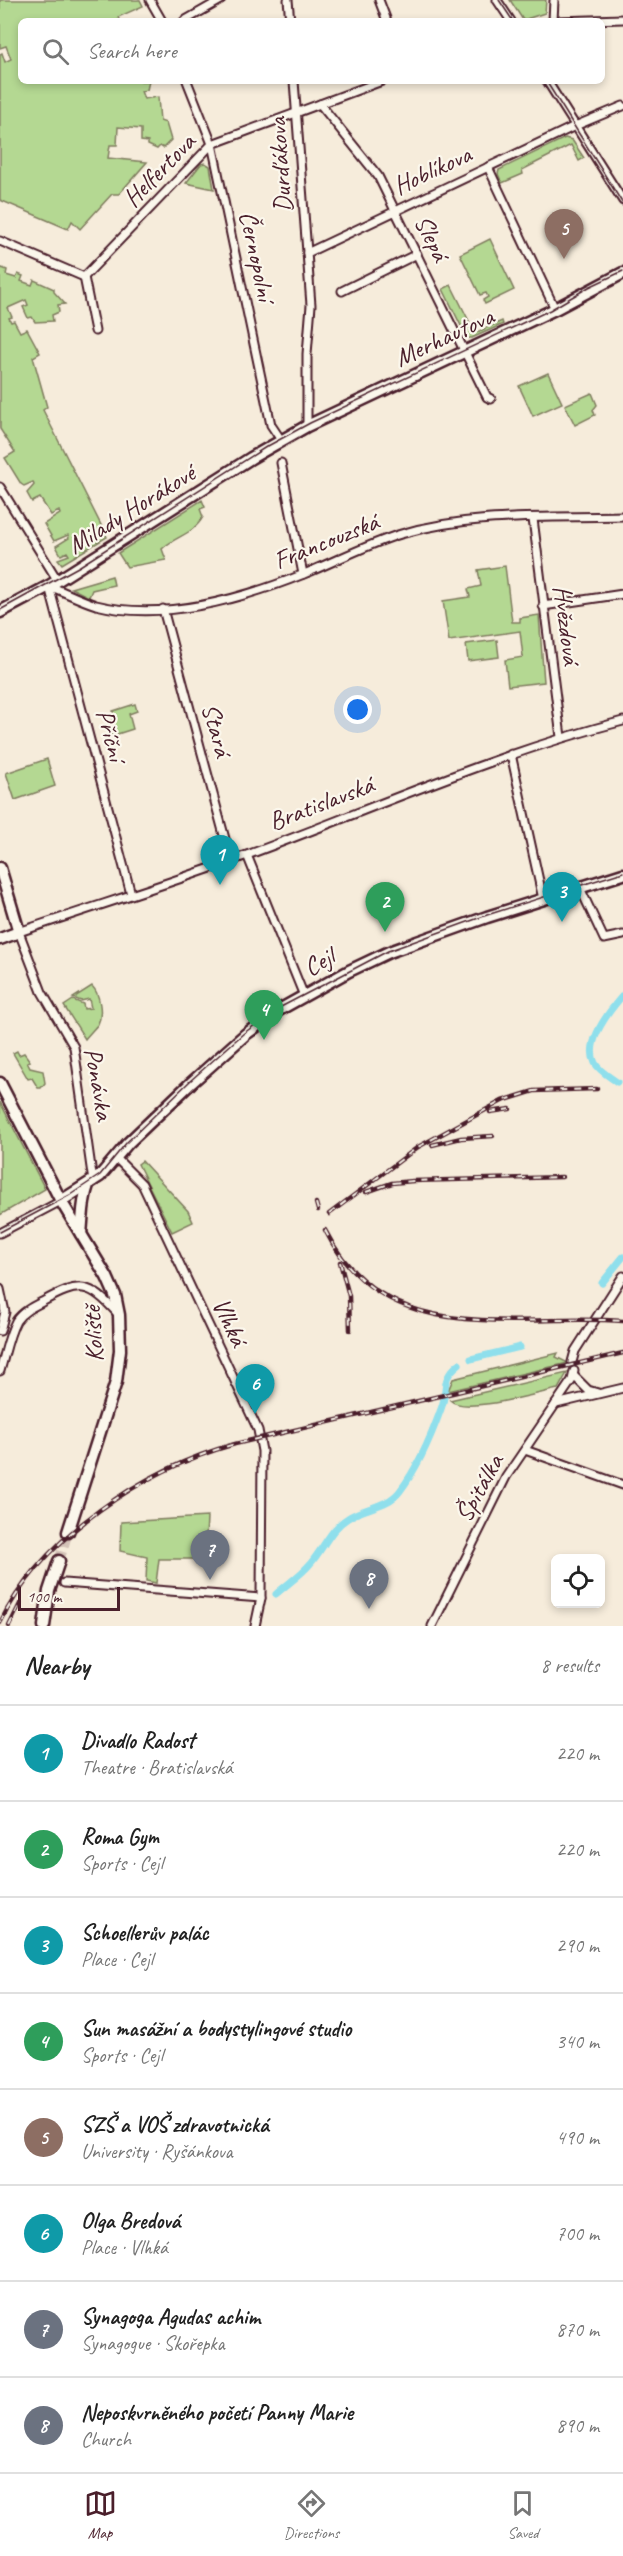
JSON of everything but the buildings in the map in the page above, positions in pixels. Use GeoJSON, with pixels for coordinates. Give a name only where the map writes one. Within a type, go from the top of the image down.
{"type":"FeatureCollection","features":[{"type":"Feature","properties":{"kind":"street"},"geometry":{"type":"LineString","coordinates":[[150,0],[160,18]]}},
{"type":"Feature","properties":{"kind":"street"},"geometry":{"type":"LineString","coordinates":[[189,18],[221,0]]}},
{"type":"Feature","properties":{"kind":"street"},"geometry":{"type":"LineString","coordinates":[[288,0],[290,18]]}},
{"type":"Feature","properties":{"kind":"street"},"geometry":{"type":"LineString","coordinates":[[379,0],[386,18]]}},
{"type":"Feature","properties":{"kind":"street"},"geometry":{"type":"LineString","coordinates":[[497,0],[509,18]]}},
{"type":"Feature","properties":{"kind":"street"},"geometry":{"type":"LineString","coordinates":[[554,0],[555,18]]}},
{"type":"Feature","properties":{"kind":"street"},"geometry":{"type":"LineString","coordinates":[[605,20],[623,19]]}},
{"type":"Feature","properties":{"kind":"street","name":"Černopolní"},"geometry":{"type":"LineString","coordinates":[[188,84],[212,144],[271,425],[282,440]]}},
{"type":"Feature","properties":{"kind":"street","name":"Durďákova"},"geometry":{"type":"LineString","coordinates":[[294,84],[311,305],[307,354],[306,426]]}},
{"type":"Feature","properties":{"kind":"street","name":"Helfertova"},"geometry":{"type":"LineString","coordinates":[[84,277],[212,144],[374,84]]}},
{"type":"Feature","properties":{"kind":"street"},"geometry":{"type":"LineString","coordinates":[[549,84],[623,201]]}},
{"type":"Feature","properties":{"kind":"street","name":"Slepá"},"geometry":{"type":"LineString","coordinates":[[320,104],[378,176],[487,398],[491,399]]}},
{"type":"Feature","properties":{"kind":"street","name":"Hoblíkova"},"geometry":{"type":"LineString","coordinates":[[307,253],[575,126],[623,106]]}},
{"type":"Feature","properties":{"kind":"street"},"geometry":{"type":"LineString","coordinates":[[488,167],[555,309]]}},
{"type":"Feature","properties":{"kind":"street"},"geometry":{"type":"LineString","coordinates":[[0,242],[84,277],[95,331]]}},
{"type":"Feature","properties":{"kind":"street"},"geometry":{"type":"LineString","coordinates":[[342,291],[417,254]]}},
{"type":"Feature","properties":{"kind":"street","name":"Merhautova"},"geometry":{"type":"LineString","coordinates":[[282,440],[306,426],[555,309],[623,273]]}},
{"type":"Feature","properties":{"kind":"street","name":"Milady Horákové"},"geometry":{"type":"LineString","coordinates":[[0,612],[53,584],[282,440]]}},
{"type":"Feature","properties":{"kind":"street"},"geometry":{"type":"LineString","coordinates":[[281,463],[303,574]]}},
{"type":"Feature","properties":{"kind":"street","name":"Příční"},"geometry":{"type":"LineString","coordinates":[[0,487],[53,584],[131,894]]}},
{"type":"Feature","properties":{"kind":"street","name":"Francouzská"},"geometry":{"type":"LineString","coordinates":[[53,584],[95,604],[131,610],[164,609],[207,603],[256,591],[401,534],[467,522],[623,516]]}},
{"type":"Feature","properties":{"kind":"street","name":"Hvězdová"},"geometry":{"type":"LineString","coordinates":[[532,519],[561,737]]}},
{"type":"Feature","properties":{"kind":"street"},"geometry":{"type":"LineString","coordinates":[[543,606],[623,594]]}},
{"type":"Feature","properties":{"kind":"street","name":"Stará"},"geometry":{"type":"LineString","coordinates":[[164,609],[231,861]]}},
{"type":"Feature","properties":{"kind":"street","name":"Bratislavská"},"geometry":{"type":"LineString","coordinates":[[0,939],[248,855],[511,754],[561,737],[623,721]]}},
{"type":"Feature","properties":{"kind":"street"},"geometry":{"type":"LineString","coordinates":[[511,754],[543,899]]}},
{"type":"Feature","properties":{"kind":"street"},"geometry":{"type":"LineString","coordinates":[[248,855],[304,996]]}},
{"type":"Feature","properties":{"kind":"street"},"geometry":{"type":"LineString","coordinates":[[0,868],[20,932]]}},
{"type":"Feature","properties":{"kind":"street","name":"Cejl"},"geometry":{"type":"LineString","coordinates":[[61,1201],[91,1184],[128,1143],[233,1045],[264,1020],[304,996],[388,952],[543,899],[623,875]]}},
{"type":"Feature","properties":{"kind":"street"},"geometry":{"type":"LineString","coordinates":[[580,888],[602,936],[607,940],[623,935]]}},
{"type":"Feature","properties":{"kind":"street","name":"Ponávka"},"geometry":{"type":"LineString","coordinates":[[20,932],[42,992],[74,1047],[91,1184]]}},
{"type":"Feature","properties":{"kind":"street","name":"Koliště"},"geometry":{"type":"LineString","coordinates":[[0,1083],[61,1201],[107,1277],[115,1295],[119,1315],[120,1350],[116,1382],[68,1532]]}},
{"type":"Feature","properties":{"kind":"street","name":"Vlhká"},"geometry":{"type":"LineString","coordinates":[[116,1158],[142,1184],[258,1430],[262,1451],[261,1598],[255,1626]]}},
{"type":"Feature","properties":{"kind":"street"},"geometry":{"type":"LineString","coordinates":[[81,1234],[83,1217],[81,1207],[91,1184]]}},
{"type":"Feature","properties":{"kind":"street"},"geometry":{"type":"LineString","coordinates":[[0,1233],[61,1201]]}},
{"type":"Feature","properties":{"kind":"street"},"geometry":{"type":"LineString","coordinates":[[572,1362],[575,1351],[623,1276]]}},
{"type":"Feature","properties":{"kind":"street"},"geometry":{"type":"LineString","coordinates":[[0,1371],[17,1320],[29,1308],[67,1288],[77,1287],[95,1292],[119,1315]]}},
{"type":"Feature","properties":{"kind":"street"},"geometry":{"type":"LineString","coordinates":[[0,1289],[5,1312],[0,1331]]}},
{"type":"Feature","properties":{"kind":"street","name":"Špitálka"},"geometry":{"type":"LineString","coordinates":[[432,1626],[506,1477],[556,1404],[574,1373],[588,1390],[600,1393]]}},
{"type":"Feature","properties":{"kind":"street"},"geometry":{"type":"LineString","coordinates":[[556,1404],[623,1388]]}},
{"type":"Feature","properties":{"kind":"street"},"geometry":{"type":"LineString","coordinates":[[525,1450],[623,1485]]}},
{"type":"Feature","properties":{"kind":"street"},"geometry":{"type":"LineString","coordinates":[[44,1626],[49,1591],[59,1561]]}},
{"type":"Feature","properties":{"kind":"street"},"geometry":{"type":"LineString","coordinates":[[64,1583],[261,1598]]}},
{"type":"Feature","properties":{"kind":"green space"},"geometry":{"type":"Polygon","coordinates":[[[0,0],[140,0],[143,6],[118,18],[18,18],[18,84],[148,84],[147,90],[141,91],[144,99],[158,97],[160,121],[166,123],[171,140],[163,148],[160,146],[157,149],[148,145],[148,142],[141,141],[141,129],[118,127],[117,145],[110,145],[108,158],[147,162],[119,194],[112,194],[80,229],[72,221],[68,229],[0,200],[0,54],[2,53],[5,62],[11,59],[6,46],[0,48],[0,0]]]}},
{"type":"Feature","properties":{"kind":"green space"},"geometry":{"type":"Polygon","coordinates":[[[510,0],[546,0],[545,13],[522,18],[510,0]]]}},
{"type":"Feature","properties":{"kind":"green space"},"geometry":{"type":"Polygon","coordinates":[[[565,138],[572,140],[584,158],[579,161],[571,145],[522,170],[523,174],[502,183],[498,174],[499,170],[565,138]]]}},
{"type":"Feature","properties":{"kind":"green space"},"geometry":{"type":"Polygon","coordinates":[[[205,163],[210,166],[214,189],[186,183],[201,164],[205,163]]]}},
{"type":"Feature","properties":{"kind":"green space"},"geometry":{"type":"Polygon","coordinates":[[[490,239],[514,290],[485,304],[483,300],[488,297],[486,293],[480,295],[460,254],[490,239]]]}},
{"type":"Feature","properties":{"kind":"green space"},"geometry":{"type":"Polygon","coordinates":[[[2,268],[7,270],[6,275],[16,278],[18,274],[23,276],[21,281],[32,285],[34,280],[54,289],[65,304],[58,305],[59,312],[52,315],[53,321],[35,322],[32,317],[28,318],[23,307],[28,305],[26,300],[8,308],[12,317],[9,318],[11,322],[14,321],[20,332],[27,329],[40,353],[33,357],[47,407],[43,410],[107,537],[62,564],[58,559],[69,555],[67,552],[61,555],[56,546],[69,538],[68,535],[54,541],[44,524],[60,514],[59,511],[51,515],[40,498],[32,502],[27,493],[34,485],[33,482],[24,486],[21,484],[5,458],[15,452],[0,429],[0,270],[2,268]]]}},
{"type":"Feature","properties":{"kind":"green space"},"geometry":{"type":"Polygon","coordinates":[[[451,285],[475,333],[502,321],[503,324],[472,338],[467,338],[443,289],[451,285]]]}},
{"type":"Feature","properties":{"kind":"green space"},"geometry":{"type":"Polygon","coordinates":[[[548,373],[562,403],[533,416],[519,386],[548,373]]]}},
{"type":"Feature","properties":{"kind":"green space"},"geometry":{"type":"Polygon","coordinates":[[[592,393],[597,405],[593,410],[595,415],[575,425],[565,405],[592,393]]]}},
{"type":"Feature","properties":{"kind":"green space"},"geometry":{"type":"Polygon","coordinates":[[[202,500],[205,507],[200,509],[203,517],[189,532],[162,549],[166,560],[127,567],[118,553],[202,500]]]}},
{"type":"Feature","properties":{"kind":"green space"},"geometry":{"type":"Polygon","coordinates":[[[505,566],[512,622],[520,622],[520,618],[539,615],[544,682],[508,686],[505,660],[523,657],[520,631],[449,641],[443,601],[470,597],[468,589],[481,586],[478,570],[505,566]]]}},
{"type":"Feature","properties":{"kind":"green space"},"geometry":{"type":"Polygon","coordinates":[[[112,576],[114,585],[92,590],[89,597],[71,588],[112,576]]]}},
{"type":"Feature","properties":{"kind":"green space"},"geometry":{"type":"Polygon","coordinates":[[[497,640],[499,657],[468,661],[466,644],[497,640]]]}},
{"type":"Feature","properties":{"kind":"green space"},"geometry":{"type":"Polygon","coordinates":[[[135,704],[137,711],[129,714],[133,729],[111,736],[107,722],[115,719],[113,711],[135,704]]]}},
{"type":"Feature","properties":{"kind":"green space"},"geometry":{"type":"Polygon","coordinates":[[[47,759],[55,786],[15,800],[6,773],[47,759]]]}},
{"type":"Feature","properties":{"kind":"green space"},"geometry":{"type":"Polygon","coordinates":[[[92,986],[99,999],[100,1015],[98,1024],[85,1039],[64,1006],[73,1000],[83,1004],[84,1009],[91,1008],[89,999],[81,1001],[73,998],[92,986]]]}},
{"type":"Feature","properties":{"kind":"green space"},"geometry":{"type":"Polygon","coordinates":[[[17,1051],[19,1055],[24,1053],[30,1061],[27,1062],[30,1068],[43,1071],[45,1083],[41,1088],[38,1088],[32,1078],[28,1079],[13,1053],[17,1051]]]}},
{"type":"Feature","properties":{"kind":"green space"},"geometry":{"type":"Polygon","coordinates":[[[0,1102],[45,1189],[0,1215],[0,1102]]]}},
{"type":"Feature","properties":{"kind":"green space"},"geometry":{"type":"Polygon","coordinates":[[[142,1161],[188,1211],[193,1222],[172,1232],[138,1164],[142,1161]]]}},
{"type":"Feature","properties":{"kind":"green space"},"geometry":{"type":"Polygon","coordinates":[[[558,1353],[556,1357],[568,1363],[448,1391],[453,1379],[558,1353]]]}},
{"type":"Feature","properties":{"kind":"green space"},"geometry":{"type":"Polygon","coordinates":[[[567,1373],[558,1389],[534,1395],[501,1402],[470,1405],[458,1404],[450,1400],[567,1373]]]}},
{"type":"Feature","properties":{"kind":"green space"},"geometry":{"type":"Polygon","coordinates":[[[207,1517],[205,1559],[159,1559],[156,1583],[146,1581],[147,1557],[120,1551],[121,1522],[207,1517]]]}},
{"type":"Feature","properties":{"kind":"waterway"},"geometry":{"type":"LineString","coordinates":[[617,1082],[597,1066],[593,1046],[600,1027],[623,995]]}},
{"type":"Feature","properties":{"kind":"waterway"},"geometry":{"type":"LineString","coordinates":[[602,1283],[623,1257]]}},
{"type":"Feature","properties":{"kind":"waterway"},"geometry":{"type":"LineString","coordinates":[[471,1359],[520,1347]]}},
{"type":"Feature","properties":{"kind":"waterway"},"geometry":{"type":"LineString","coordinates":[[276,1594],[306,1568],[342,1522],[354,1514],[389,1501],[400,1491],[424,1451],[443,1402],[449,1375],[459,1364]]}},
{"type":"Feature","properties":{"kind":"tunnel"},"geometry":{"type":"LineString","coordinates":[[59,1561],[68,1532]]}},
{"type":"Feature","properties":{"kind":"tram line"},"geometry":{"type":"LineString","coordinates":[[499,0],[511,18]]}},
{"type":"Feature","properties":{"kind":"tram line"},"geometry":{"type":"LineString","coordinates":[[548,84],[623,204]]}},
{"type":"Feature","properties":{"kind":"tram line"},"geometry":{"type":"LineString","coordinates":[[0,610],[80,566],[266,447],[310,423],[550,310],[589,287],[623,271]]}},
{"type":"Feature","properties":{"kind":"tram line"},"geometry":{"type":"LineString","coordinates":[[0,1232],[70,1195],[100,1175],[127,1142],[190,1081],[244,1033],[277,1009],[388,951],[487,915],[623,872]]}},
{"type":"Feature","properties":{"kind":"tram line"},"geometry":{"type":"LineString","coordinates":[[0,1301],[0,1311]]}},
{"type":"Feature","properties":{"kind":"railway"},"geometry":{"type":"LineString","coordinates":[[329,1214],[418,1147],[502,1101],[534,1091],[597,1089]]}},
{"type":"Feature","properties":{"kind":"railway"},"geometry":{"type":"LineString","coordinates":[[490,1112],[510,1109]]}},
{"type":"Feature","properties":{"kind":"railway"},"geometry":{"type":"LineString","coordinates":[[432,1145],[461,1138],[493,1136]]}},
{"type":"Feature","properties":{"kind":"railway"},"geometry":{"type":"LineString","coordinates":[[366,1192],[392,1183],[413,1181],[562,1177]]}},
{"type":"Feature","properties":{"kind":"railway"},"geometry":{"type":"LineString","coordinates":[[316,1203],[318,1210]]}},
{"type":"Feature","properties":{"kind":"railway"},"geometry":{"type":"LineString","coordinates":[[325,1230],[351,1268],[382,1294],[417,1310],[455,1318],[496,1321],[623,1321]]}},
{"type":"Feature","properties":{"kind":"railway"},"geometry":{"type":"LineString","coordinates":[[340,1262],[349,1296],[350,1330]]}},
{"type":"Feature","properties":{"kind":"railway"},"geometry":{"type":"LineString","coordinates":[[0,1623],[19,1591],[42,1562],[69,1535],[100,1510],[166,1470],[235,1444],[623,1353]]}},
{"type":"Feature","properties":{"kind":"railway"},"geometry":{"type":"LineString","coordinates":[[9,1626],[20,1604]]}},
{"type":"Feature","properties":{"kind":"place","name":"SZŠ a VOŠ zdravotnická"},"geometry":{"type":"Point","coordinates":[564,259]}},
{"type":"Feature","properties":{"kind":"place","name":"Divadlo Radost"},"geometry":{"type":"Point","coordinates":[220,885]}},
{"type":"Feature","properties":{"kind":"place","name":"Schoellerův palác"},"geometry":{"type":"Point","coordinates":[562,922]}},
{"type":"Feature","properties":{"kind":"place","name":"Roma Gym"},"geometry":{"type":"Point","coordinates":[385,932]}},
{"type":"Feature","properties":{"kind":"place","name":"Sun masážní a bodystylingové studio"},"geometry":{"type":"Point","coordinates":[264,1040]}},
{"type":"Feature","properties":{"kind":"place","name":"Olga Bredová"},"geometry":{"type":"Point","coordinates":[255,1414]}},
{"type":"Feature","properties":{"kind":"place","name":"Synagoga Agudas achim"},"geometry":{"type":"Point","coordinates":[210,1580]}},
{"type":"Feature","properties":{"kind":"place","name":"Neposkvrněného početí Panny Marie"},"geometry":{"type":"Point","coordinates":[369,1609]}}]}
